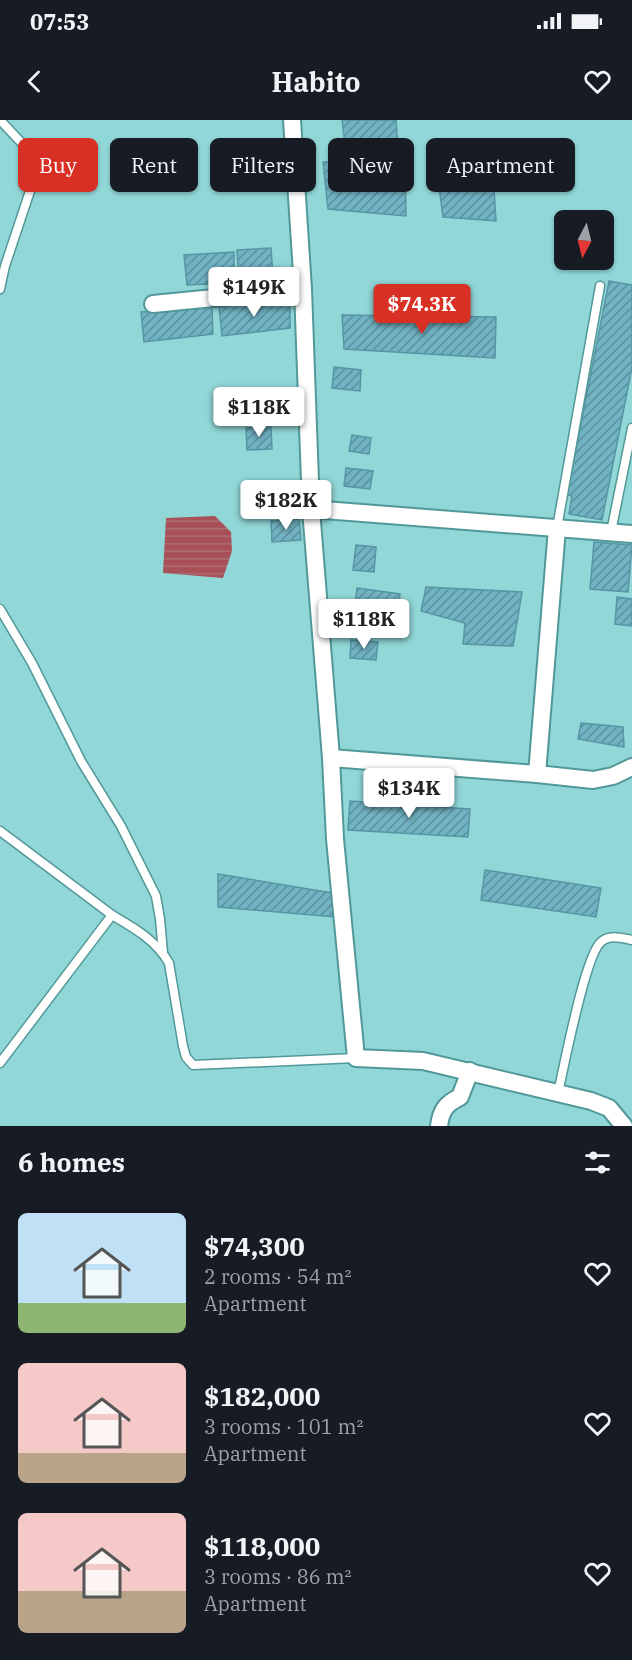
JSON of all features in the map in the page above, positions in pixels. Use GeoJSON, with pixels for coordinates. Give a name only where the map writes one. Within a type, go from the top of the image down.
{"type":"FeatureCollection","features":[{"type":"Feature","properties":{"kind":"street"},"geometry":{"type":"LineString","coordinates":[[292,120],[303,289],[311,509],[331,758],[335,839],[356,1058],[423,1061],[591,1101],[609,1108],[624,1126]]}},
{"type":"Feature","properties":{"kind":"street"},"geometry":{"type":"LineString","coordinates":[[153,304],[303,289]]}},
{"type":"Feature","properties":{"kind":"street"},"geometry":{"type":"LineString","coordinates":[[311,509],[632,534]]}},
{"type":"Feature","properties":{"kind":"street"},"geometry":{"type":"LineString","coordinates":[[537,774],[557,528]]}},
{"type":"Feature","properties":{"kind":"street"},"geometry":{"type":"LineString","coordinates":[[331,758],[593,780],[613,776],[632,767]]}},
{"type":"Feature","properties":{"kind":"street"},"geometry":{"type":"LineString","coordinates":[[439,1126],[441,1114],[448,1103],[460,1097],[470,1071]]}},
{"type":"Feature","properties":{"kind":"lane"},"geometry":{"type":"LineString","coordinates":[[0,120],[31,153],[35,176],[11,247],[0,289]]}},
{"type":"Feature","properties":{"kind":"lane"},"geometry":{"type":"LineString","coordinates":[[557,528],[600,286]]}},
{"type":"Feature","properties":{"kind":"lane"},"geometry":{"type":"LineString","coordinates":[[611,532],[632,428]]}},
{"type":"Feature","properties":{"kind":"lane"},"geometry":{"type":"LineString","coordinates":[[0,609],[32,663],[81,761],[121,826],[156,896],[164,952],[169,963],[186,1057],[197,1065],[356,1058]]}},
{"type":"Feature","properties":{"kind":"lane"},"geometry":{"type":"LineString","coordinates":[[0,831],[112,915],[145,935],[164,952]]}},
{"type":"Feature","properties":{"kind":"lane"},"geometry":{"type":"LineString","coordinates":[[0,1063],[112,915]]}},
{"type":"Feature","properties":{"kind":"lane"},"geometry":{"type":"LineString","coordinates":[[558,1093],[588,966],[600,942],[613,937],[632,940]]}},
{"type":"Feature","properties":{"kind":"shaded area"},"geometry":{"type":"Polygon","coordinates":[[[215,516],[231,532],[232,551],[223,578],[163,573],[166,518],[215,516]]]}},
{"type":"Feature","properties":{"kind":"building"},"geometry":{"type":"Polygon","coordinates":[[[342,120],[396,120],[397,138],[344,138],[342,120]]]}},
{"type":"Feature","properties":{"kind":"building"},"geometry":{"type":"Polygon","coordinates":[[[323,162],[328,162],[328,192],[406,192],[406,216],[328,209],[323,162]]]}},
{"type":"Feature","properties":{"kind":"building"},"geometry":{"type":"Polygon","coordinates":[[[440,192],[494,192],[496,221],[443,217],[440,192]]]}},
{"type":"Feature","properties":{"kind":"building"},"geometry":{"type":"Polygon","coordinates":[[[271,248],[273,275],[239,281],[237,250],[271,248]]]}},
{"type":"Feature","properties":{"kind":"building"},"geometry":{"type":"Polygon","coordinates":[[[234,252],[234,283],[187,285],[184,255],[234,252]]]}},
{"type":"Feature","properties":{"kind":"building"},"geometry":{"type":"Polygon","coordinates":[[[609,281],[632,285],[632,367],[602,520],[569,514],[572,496],[567,495],[609,281]]]}},
{"type":"Feature","properties":{"kind":"building"},"geometry":{"type":"Polygon","coordinates":[[[290,302],[290,328],[222,336],[219,306],[290,302]]]}},
{"type":"Feature","properties":{"kind":"building"},"geometry":{"type":"Polygon","coordinates":[[[212,308],[213,334],[144,342],[141,312],[212,308]]]}},
{"type":"Feature","properties":{"kind":"building"},"geometry":{"type":"Polygon","coordinates":[[[342,315],[496,317],[495,358],[344,349],[342,315]]]}},
{"type":"Feature","properties":{"kind":"building"},"geometry":{"type":"Polygon","coordinates":[[[334,367],[361,370],[360,391],[332,388],[334,367]]]}},
{"type":"Feature","properties":{"kind":"building"},"geometry":{"type":"Polygon","coordinates":[[[271,427],[272,449],[247,450],[246,428],[271,427]]]}},
{"type":"Feature","properties":{"kind":"building"},"geometry":{"type":"Polygon","coordinates":[[[352,435],[371,438],[369,454],[349,451],[352,435]]]}},
{"type":"Feature","properties":{"kind":"building"},"geometry":{"type":"Polygon","coordinates":[[[346,468],[373,471],[370,489],[344,486],[346,468]]]}},
{"type":"Feature","properties":{"kind":"building"},"geometry":{"type":"Polygon","coordinates":[[[299,519],[301,540],[272,542],[271,521],[299,519]]]}},
{"type":"Feature","properties":{"kind":"building"},"geometry":{"type":"Polygon","coordinates":[[[594,542],[632,545],[628,592],[590,589],[594,542]]]}},
{"type":"Feature","properties":{"kind":"building"},"geometry":{"type":"Polygon","coordinates":[[[356,545],[376,547],[374,572],[353,570],[356,545]]]}},
{"type":"Feature","properties":{"kind":"building"},"geometry":{"type":"Polygon","coordinates":[[[426,587],[522,592],[513,646],[463,644],[465,623],[421,611],[426,587]]]}},
{"type":"Feature","properties":{"kind":"building"},"geometry":{"type":"Polygon","coordinates":[[[357,588],[400,594],[397,620],[354,614],[357,588]]]}},
{"type":"Feature","properties":{"kind":"building"},"geometry":{"type":"Polygon","coordinates":[[[617,597],[632,599],[632,626],[615,624],[617,597]]]}},
{"type":"Feature","properties":{"kind":"building"},"geometry":{"type":"Polygon","coordinates":[[[351,640],[378,642],[376,660],[350,658],[351,640]]]}},
{"type":"Feature","properties":{"kind":"building"},"geometry":{"type":"Polygon","coordinates":[[[581,723],[623,727],[624,747],[578,739],[581,723]]]}},
{"type":"Feature","properties":{"kind":"building"},"geometry":{"type":"Polygon","coordinates":[[[350,801],[470,809],[468,837],[348,830],[350,801]]]}},
{"type":"Feature","properties":{"kind":"building"},"geometry":{"type":"Polygon","coordinates":[[[485,870],[601,888],[596,917],[481,900],[485,870]]]}},
{"type":"Feature","properties":{"kind":"building"},"geometry":{"type":"Polygon","coordinates":[[[218,874],[332,893],[335,917],[218,907],[218,874]]]}}]}
